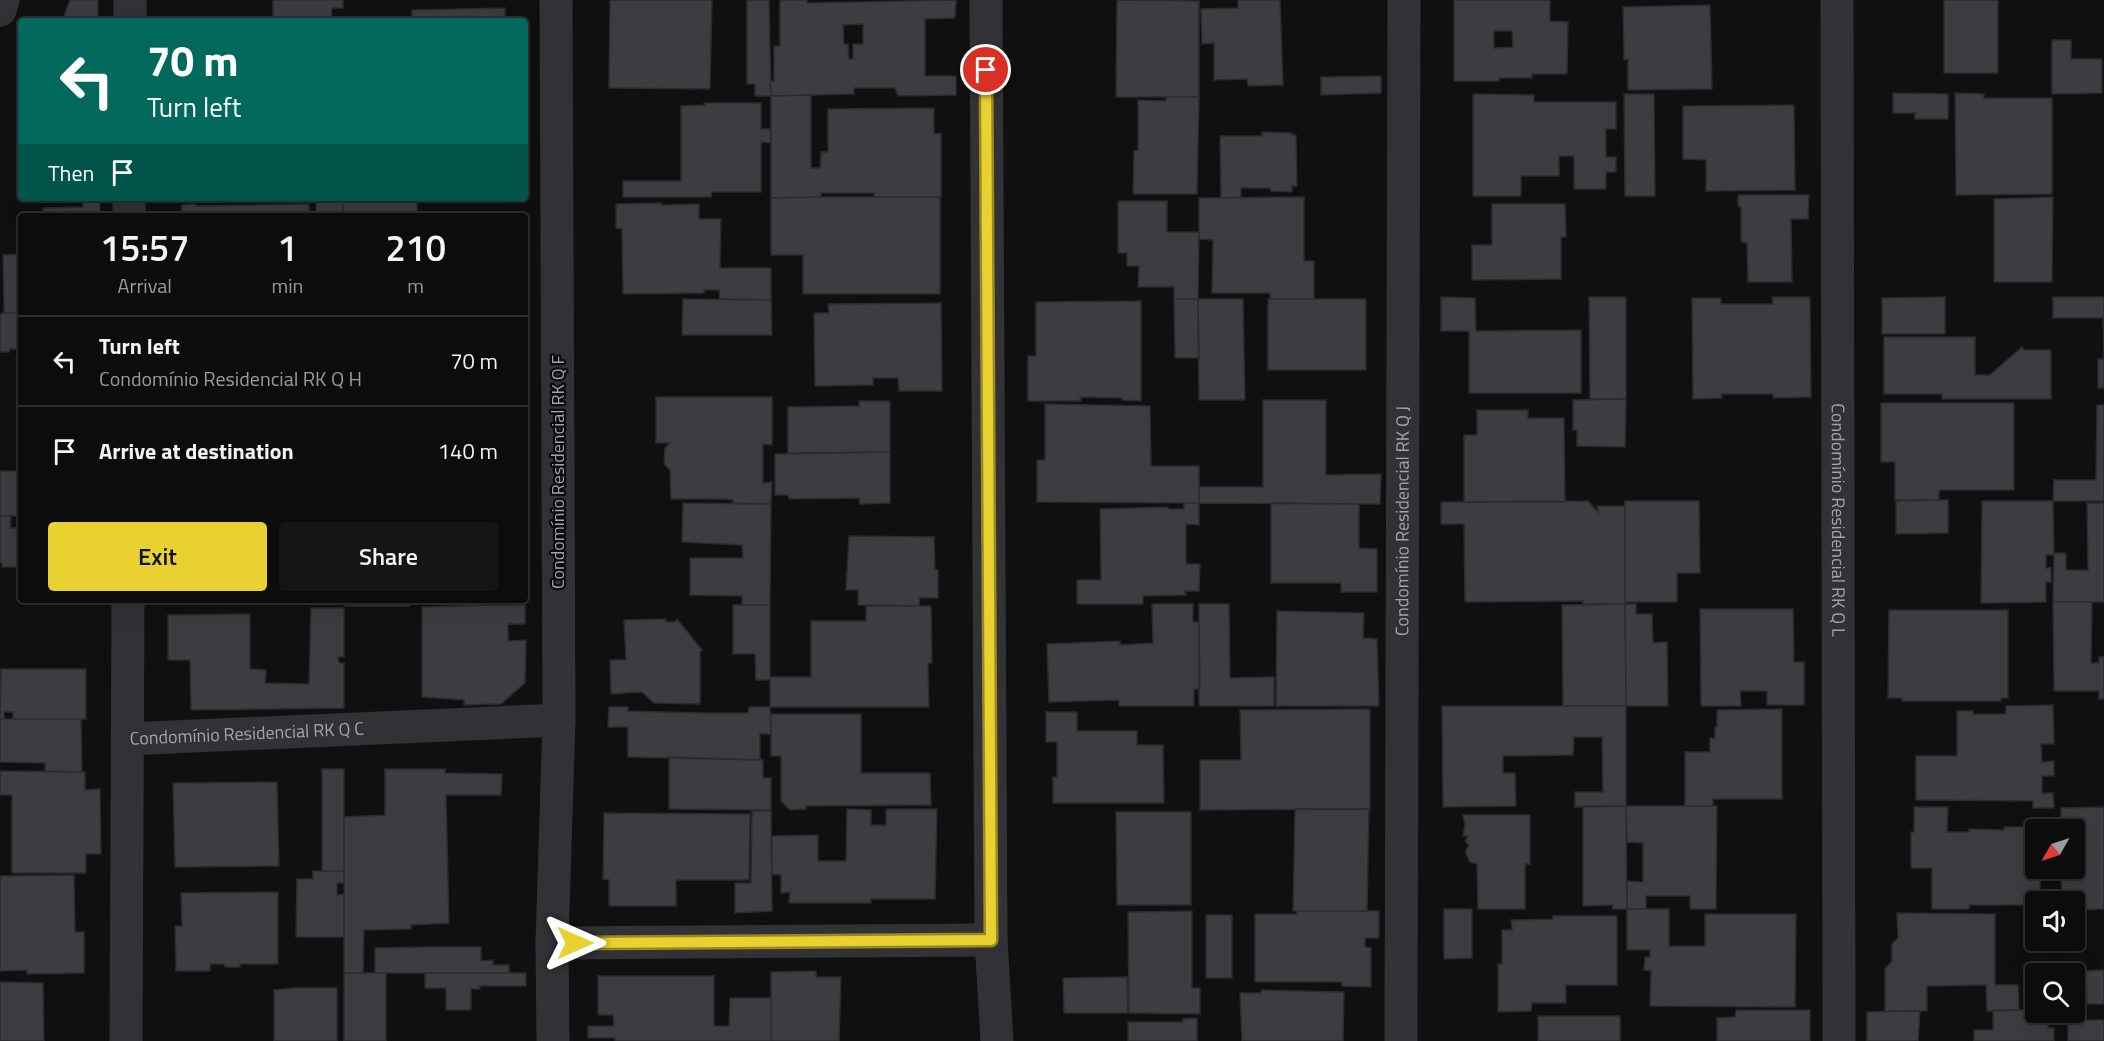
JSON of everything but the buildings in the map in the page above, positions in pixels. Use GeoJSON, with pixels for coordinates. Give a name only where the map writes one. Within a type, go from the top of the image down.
{"type":"FeatureCollection","features":[{"type":"Feature","properties":{"kind":"street"},"geometry":{"type":"LineString","coordinates":[[0,9],[3,0]]}},
{"type":"Feature","properties":{"kind":"street"},"geometry":{"type":"LineString","coordinates":[[130,0],[130,18]]}},
{"type":"Feature","properties":{"kind":"street","name":"Condomínio Residencial RK Q F"},"geometry":{"type":"LineString","coordinates":[[553,1041],[552,943],[559,720],[556,0]]}},
{"type":"Feature","properties":{"kind":"street"},"geometry":{"type":"LineString","coordinates":[[986,0],[991,940],[997,1041]]}},
{"type":"Feature","properties":{"kind":"street","name":"Condomínio Residencial RK Q J"},"geometry":{"type":"LineString","coordinates":[[1401,1041],[1404,0]]}},
{"type":"Feature","properties":{"kind":"street","name":"Condomínio Residencial RK Q L"},"geometry":{"type":"LineString","coordinates":[[1837,0],[1839,1041]]}},
{"type":"Feature","properties":{"kind":"street"},"geometry":{"type":"LineString","coordinates":[[127,740],[128,603]]}},
{"type":"Feature","properties":{"kind":"street","name":"Condomínio Residencial RK Q C"},"geometry":{"type":"LineString","coordinates":[[126,1041],[127,740],[559,720]]}},
{"type":"Feature","properties":{"kind":"street"},"geometry":{"type":"LineString","coordinates":[[552,943],[991,940]]}},
{"type":"Feature","properties":{"kind":"route"},"geometry":{"type":"LineString","coordinates":[[575,943],[991,940],[986,70]]}}]}
